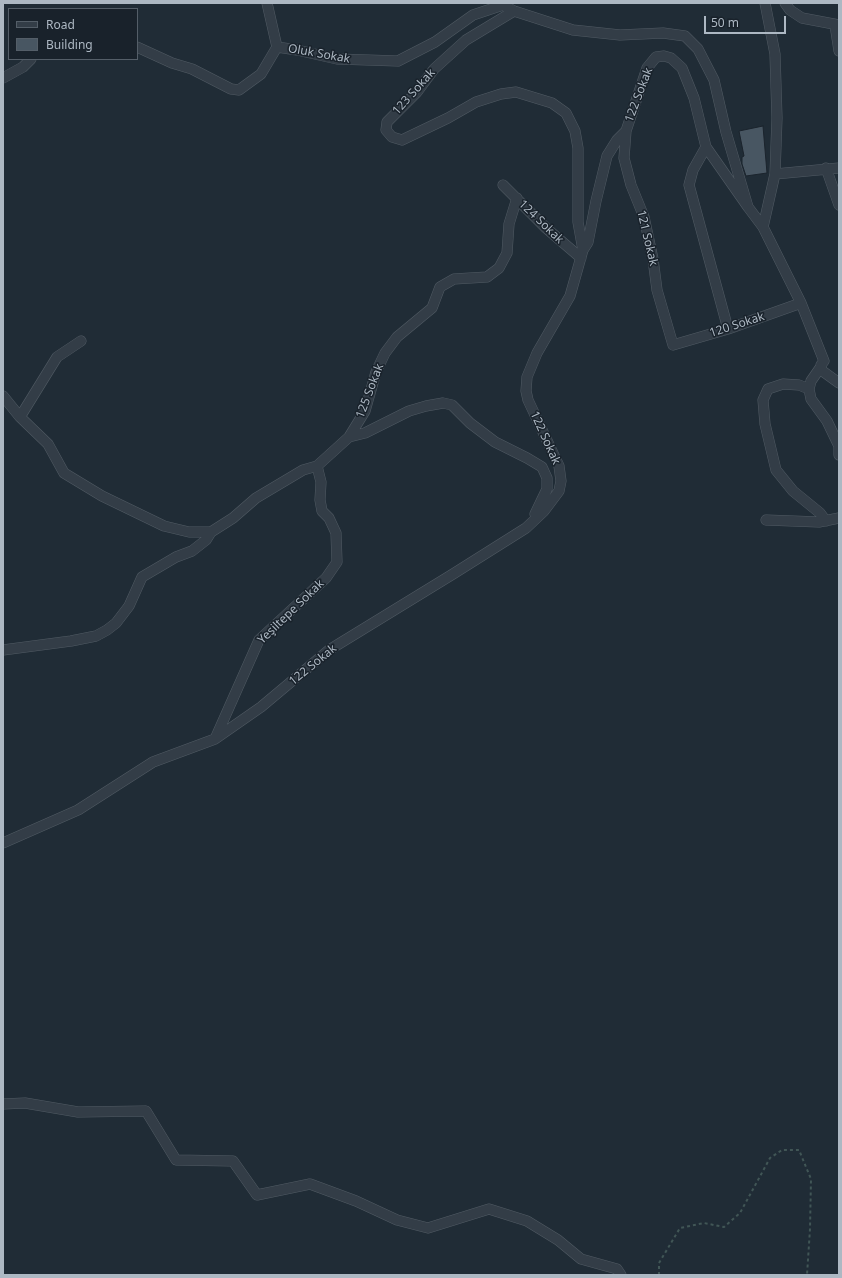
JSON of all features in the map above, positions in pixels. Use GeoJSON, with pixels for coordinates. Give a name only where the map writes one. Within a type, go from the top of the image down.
{"type":"FeatureCollection","features":[{"type":"Feature","properties":{"kind":"street"},"geometry":{"type":"LineString","coordinates":[[267,3],[277,48]]}},
{"type":"Feature","properties":{"kind":"street"},"geometry":{"type":"LineString","coordinates":[[763,227],[775,174],[777,118],[775,54],[765,3]]}},
{"type":"Feature","properties":{"kind":"street"},"geometry":{"type":"LineString","coordinates":[[785,3],[790,10],[802,18],[837,25],[839,51]]}},
{"type":"Feature","properties":{"kind":"street","name":"Oluk Sokak"},"geometry":{"type":"LineString","coordinates":[[138,47],[172,63],[192,69],[231,89],[239,90],[261,74],[277,48],[297,50],[337,59],[398,61],[435,42],[473,14],[503,5],[514,11]]}},
{"type":"Feature","properties":{"kind":"street"},"geometry":{"type":"LineString","coordinates":[[514,11],[574,30],[620,35],[663,33],[685,36],[694,45],[707,64],[714,80],[726,132],[748,207]]}},
{"type":"Feature","properties":{"kind":"street","name":"123 Sokak"},"geometry":{"type":"LineString","coordinates":[[514,11],[466,40],[434,69],[417,92],[387,122],[386,130],[392,138],[402,140],[448,118],[476,102],[501,94],[516,92],[552,103],[566,113],[575,131],[578,148],[578,222],[582,254]]}},
{"type":"Feature","properties":{"kind":"street","name":"122 Sokak"},"geometry":{"type":"LineString","coordinates":[[3,843],[78,810],[153,762],[215,739],[261,707],[330,650],[526,528],[544,511],[559,491],[562,481],[559,466],[528,400],[526,391],[527,377],[538,353],[570,296],[582,254],[588,242],[607,156],[626,131],[647,68],[656,57],[664,56],[682,68],[694,98],[706,147],[763,227],[801,303],[824,361],[820,368]]}},
{"type":"Feature","properties":{"kind":"street"},"geometry":{"type":"LineString","coordinates":[[3,78],[23,68],[30,60]]}},
{"type":"Feature","properties":{"kind":"street","name":"121 Sokak"},"geometry":{"type":"LineString","coordinates":[[626,131],[624,158],[631,186],[644,217],[653,259],[657,290],[673,345]]}},
{"type":"Feature","properties":{"kind":"street"},"geometry":{"type":"LineString","coordinates":[[706,147],[693,170],[689,185],[728,329]]}},
{"type":"Feature","properties":{"kind":"street"},"geometry":{"type":"LineString","coordinates":[[775,174],[826,168],[839,168]]}},
{"type":"Feature","properties":{"kind":"street"},"geometry":{"type":"LineString","coordinates":[[826,168],[839,205]]}},
{"type":"Feature","properties":{"kind":"street","name":"124 Sokak"},"geometry":{"type":"LineString","coordinates":[[503,185],[546,228],[582,254]]}},
{"type":"Feature","properties":{"kind":"street","name":"125 Sokak"},"geometry":{"type":"LineString","coordinates":[[318,466],[349,437],[365,411],[376,372],[385,353],[397,337],[432,308],[440,287],[454,279],[487,277],[499,268],[507,253],[509,224],[517,198]]}},
{"type":"Feature","properties":{"kind":"street","name":"120 Sokak"},"geometry":{"type":"LineString","coordinates":[[673,345],[728,329],[801,303]]}},
{"type":"Feature","properties":{"kind":"street"},"geometry":{"type":"LineString","coordinates":[[20,417],[57,357],[81,342]]}},
{"type":"Feature","properties":{"kind":"street"},"geometry":{"type":"LineString","coordinates":[[839,383],[820,368],[811,381],[809,389],[811,399],[827,421],[839,446],[839,456]]}},
{"type":"Feature","properties":{"kind":"street"},"geometry":{"type":"LineString","coordinates":[[809,389],[799,385],[782,384],[768,389],[763,400],[765,424],[776,470],[793,490],[820,513],[826,521]]}},
{"type":"Feature","properties":{"kind":"street"},"geometry":{"type":"LineString","coordinates":[[3,396],[20,417],[48,444],[64,473],[102,496],[164,526],[189,532],[211,532]]}},
{"type":"Feature","properties":{"kind":"street","name":"125 Sokak"},"geometry":{"type":"LineString","coordinates":[[349,437],[365,433],[409,411],[443,403],[452,405],[495,442],[542,467],[547,478],[547,490],[540,507],[526,528]]}},
{"type":"Feature","properties":{"kind":"street"},"geometry":{"type":"LineString","coordinates":[[3,650],[72,641],[96,636],[107,630],[116,623],[129,606],[142,577],[176,557],[192,551],[206,540],[211,532],[233,518],[256,498],[302,470],[318,466]]}},
{"type":"Feature","properties":{"kind":"street","name":"Yeşiltepe Sokak"},"geometry":{"type":"LineString","coordinates":[[215,739],[259,640],[326,578],[337,562],[336,533],[329,518],[322,511],[320,500],[321,482],[318,466]]}},
{"type":"Feature","properties":{"kind":"street"},"geometry":{"type":"LineString","coordinates":[[766,520],[826,521],[839,518]]}},
{"type":"Feature","properties":{"kind":"street"},"geometry":{"type":"LineString","coordinates":[[3,1104],[25,1103],[78,1112],[146,1112],[176,1160],[233,1161],[256,1195],[310,1184],[356,1201],[397,1220],[428,1228],[488,1209],[527,1221],[558,1240],[581,1259],[617,1268],[621,1275]]}},
{"type":"Feature","properties":{"kind":"path"},"geometry":{"type":"LineString","coordinates":[[659,1275],[660,1264],[680,1228],[704,1223],[724,1227],[740,1213],[770,1158],[782,1150],[799,1150],[811,1179],[807,1275]]}},
{"type":"Feature","properties":{"kind":"building"},"geometry":{"type":"Polygon","coordinates":[[[763,126],[767,173],[746,176],[742,164],[742,157],[744,156],[739,131],[763,126]]]}}]}
